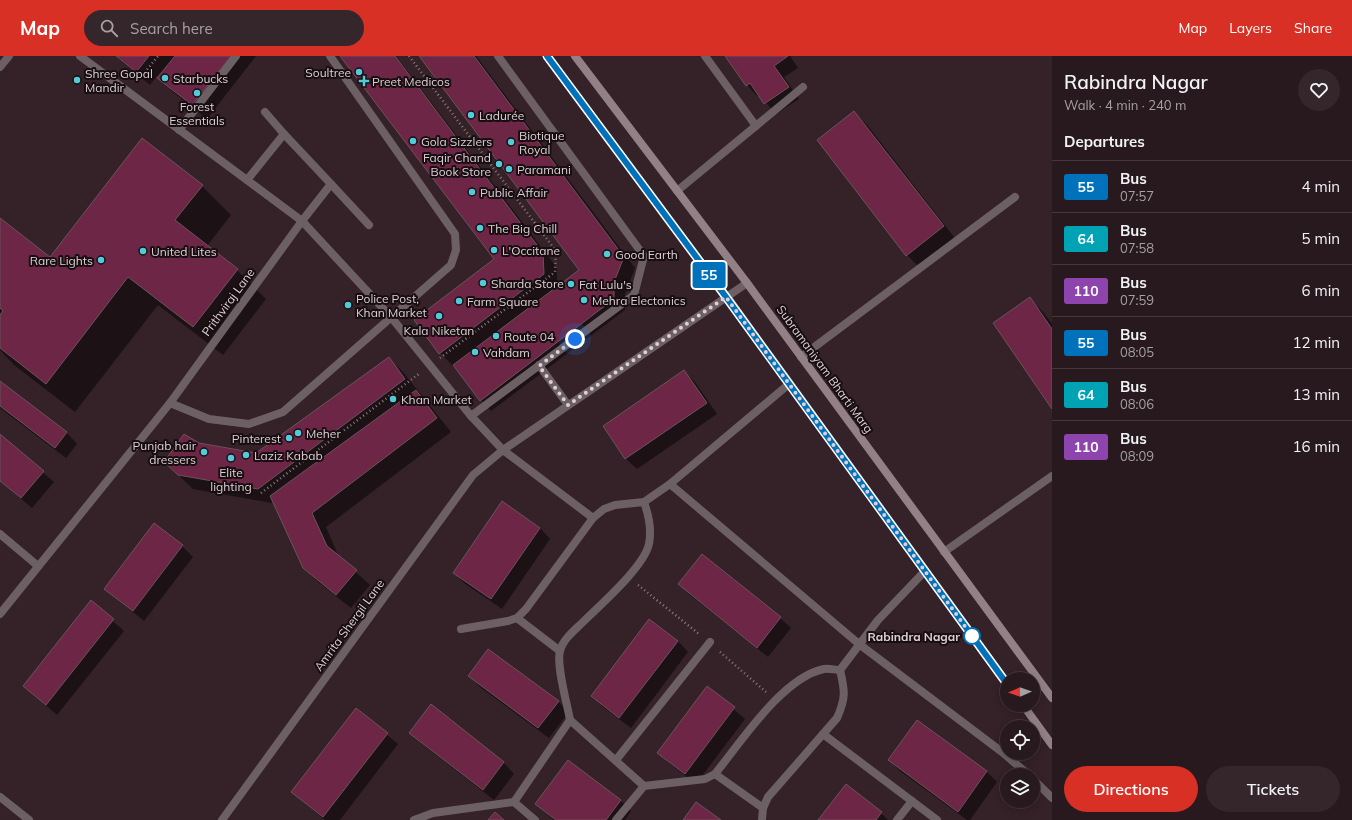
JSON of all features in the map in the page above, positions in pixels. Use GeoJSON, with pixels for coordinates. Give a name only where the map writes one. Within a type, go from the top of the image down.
{"type":"FeatureCollection","features":[{"type":"Feature","properties":{"kind":"main road"},"geometry":{"type":"LineString","coordinates":[[547,56],[790,384],[1000,674]]}},
{"type":"Feature","properties":{"kind":"main road","name":"Subramaniyam Bharti Marg"},"geometry":{"type":"LineString","coordinates":[[575,56],[747,283],[1052,698]]}},
{"type":"Feature","properties":{"kind":"main road"},"geometry":{"type":"LineString","coordinates":[[1028,712],[1052,745]]}},
{"type":"Feature","properties":{"kind":"street"},"geometry":{"type":"LineString","coordinates":[[0,67],[9,56]]}},
{"type":"Feature","properties":{"kind":"street"},"geometry":{"type":"LineString","coordinates":[[80,56],[302,221],[391,318],[470,416],[503,450],[593,518]]}},
{"type":"Feature","properties":{"kind":"street"},"geometry":{"type":"LineString","coordinates":[[180,130],[236,56]]}},
{"type":"Feature","properties":{"kind":"street"},"geometry":{"type":"LineString","coordinates":[[170,402],[209,419],[249,424],[283,412],[451,265],[456,250],[457,239],[446,221],[330,56]]}},
{"type":"Feature","properties":{"kind":"street"},"geometry":{"type":"LineString","coordinates":[[470,416],[634,295],[644,256],[498,56]]}},
{"type":"Feature","properties":{"kind":"street"},"geometry":{"type":"LineString","coordinates":[[705,56],[756,126]]}},
{"type":"Feature","properties":{"kind":"street"},"geometry":{"type":"LineString","coordinates":[[677,191],[803,87]]}},
{"type":"Feature","properties":{"kind":"street"},"geometry":{"type":"LineString","coordinates":[[265,112],[369,224]]}},
{"type":"Feature","properties":{"kind":"street"},"geometry":{"type":"LineString","coordinates":[[247,180],[284,134]]}},
{"type":"Feature","properties":{"kind":"street","name":"Prithviraj Lane"},"geometry":{"type":"LineString","coordinates":[[0,614],[170,402],[302,221],[331,184]]}},
{"type":"Feature","properties":{"kind":"street"},"geometry":{"type":"LineString","coordinates":[[801,357],[1015,197]]}},
{"type":"Feature","properties":{"kind":"street"},"geometry":{"type":"LineString","coordinates":[[503,450],[747,283]]}},
{"type":"Feature","properties":{"kind":"street"},"geometry":{"type":"LineString","coordinates":[[539,366],[568,405]]}},
{"type":"Feature","properties":{"kind":"street"},"geometry":{"type":"LineString","coordinates":[[461,629],[508,622],[517,618],[526,609],[593,518],[604,509],[615,505],[644,502],[670,484],[790,384]]}},
{"type":"Feature","properties":{"kind":"street","name":"Amrita Shergil Lane"},"geometry":{"type":"LineString","coordinates":[[222,820],[473,475],[503,450]]}},
{"type":"Feature","properties":{"kind":"street"},"geometry":{"type":"LineString","coordinates":[[944,552],[1052,476]]}},
{"type":"Feature","properties":{"kind":"street"},"geometry":{"type":"LineString","coordinates":[[670,484],[859,644],[1002,752],[1021,768]]}},
{"type":"Feature","properties":{"kind":"street"},"geometry":{"type":"LineString","coordinates":[[644,502],[650,529],[649,545],[645,555],[627,577],[569,636],[560,651],[560,662],[570,720],[644,786]]}},
{"type":"Feature","properties":{"kind":"street"},"geometry":{"type":"LineString","coordinates":[[0,534],[38,566]]}},
{"type":"Feature","properties":{"kind":"street"},"geometry":{"type":"LineString","coordinates":[[762,820],[763,808],[768,797],[837,718],[843,703],[845,691],[840,670],[878,620],[925,571]]}},
{"type":"Feature","properties":{"kind":"street"},"geometry":{"type":"LineString","coordinates":[[517,618],[560,651]]}},
{"type":"Feature","properties":{"kind":"street"},"geometry":{"type":"LineString","coordinates":[[616,760],[710,642]]}},
{"type":"Feature","properties":{"kind":"street"},"geometry":{"type":"LineString","coordinates":[[616,820],[644,786],[705,779],[716,774],[776,700],[793,684],[807,675],[825,669],[840,670]]}},
{"type":"Feature","properties":{"kind":"street"},"geometry":{"type":"LineString","coordinates":[[414,820],[433,814],[514,802],[570,720]]}},
{"type":"Feature","properties":{"kind":"street"},"geometry":{"type":"LineString","coordinates":[[823,734],[937,820]]}},
{"type":"Feature","properties":{"kind":"street"},"geometry":{"type":"LineString","coordinates":[[716,774],[763,808]]}},
{"type":"Feature","properties":{"kind":"street"},"geometry":{"type":"LineString","coordinates":[[1040,786],[1052,798]]}},
{"type":"Feature","properties":{"kind":"street"},"geometry":{"type":"LineString","coordinates":[[0,798],[29,820]]}},
{"type":"Feature","properties":{"kind":"street"},"geometry":{"type":"LineString","coordinates":[[897,820],[912,801]]}},
{"type":"Feature","properties":{"kind":"street"},"geometry":{"type":"LineString","coordinates":[[514,802],[535,820]]}},
{"type":"Feature","properties":{"kind":"path"},"geometry":{"type":"LineString","coordinates":[[129,92],[158,56]]}},
{"type":"Feature","properties":{"kind":"path"},"geometry":{"type":"LineString","coordinates":[[418,86],[434,75]]}},
{"type":"Feature","properties":{"kind":"building"},"geometry":{"type":"Polygon","coordinates":[[[116,56],[149,56],[136,72],[116,56]]]}},
{"type":"Feature","properties":{"kind":"building"},"geometry":{"type":"Polygon","coordinates":[[[175,56],[231,56],[192,105],[157,78],[175,56]]]}},
{"type":"Feature","properties":{"kind":"building"},"geometry":{"type":"Polygon","coordinates":[[[340,56],[395,56],[543,253],[544,274],[439,354],[414,320],[494,259],[340,56]]]}},
{"type":"Feature","properties":{"kind":"building"},"geometry":{"type":"Polygon","coordinates":[[[419,56],[474,56],[624,257],[614,282],[614,299],[480,401],[453,365],[579,270],[419,56]]]}},
{"type":"Feature","properties":{"kind":"building"},"geometry":{"type":"Polygon","coordinates":[[[725,56],[788,56],[774,66],[789,87],[764,104],[750,83],[746,86],[725,56]]]}},
{"type":"Feature","properties":{"kind":"building"},"geometry":{"type":"Polygon","coordinates":[[[854,111],[944,226],[906,256],[817,140],[854,111]]]}},
{"type":"Feature","properties":{"kind":"building"},"geometry":{"type":"Polygon","coordinates":[[[142,138],[203,185],[175,220],[238,269],[193,327],[128,277],[46,384],[0,348],[0,315],[3,311],[0,308],[0,218],[50,257],[142,138]]]}},
{"type":"Feature","properties":{"kind":"building"},"geometry":{"type":"Polygon","coordinates":[[[1030,297],[1052,329],[1052,409],[993,323],[1030,297]]]}},
{"type":"Feature","properties":{"kind":"building"},"geometry":{"type":"Polygon","coordinates":[[[389,357],[405,379],[258,489],[178,475],[164,462],[184,434],[199,443],[256,453],[389,357]]]}},
{"type":"Feature","properties":{"kind":"building"},"geometry":{"type":"Polygon","coordinates":[[[684,370],[707,403],[625,459],[603,426],[684,370]]]}},
{"type":"Feature","properties":{"kind":"building"},"geometry":{"type":"Polygon","coordinates":[[[0,381],[67,432],[55,448],[0,406],[0,381]]]}},
{"type":"Feature","properties":{"kind":"building"},"geometry":{"type":"Polygon","coordinates":[[[416,390],[437,418],[312,513],[327,546],[357,570],[336,595],[303,568],[270,496],[416,390]]]}},
{"type":"Feature","properties":{"kind":"building"},"geometry":{"type":"Polygon","coordinates":[[[0,434],[44,471],[21,498],[0,481],[0,434]]]}},
{"type":"Feature","properties":{"kind":"building"},"geometry":{"type":"Polygon","coordinates":[[[502,501],[540,528],[491,599],[453,573],[502,501]]]}},
{"type":"Feature","properties":{"kind":"building"},"geometry":{"type":"Polygon","coordinates":[[[154,523],[183,545],[133,611],[104,589],[154,523]]]}},
{"type":"Feature","properties":{"kind":"building"},"geometry":{"type":"Polygon","coordinates":[[[702,554],[781,617],[757,648],[678,584],[702,554]]]}},
{"type":"Feature","properties":{"kind":"building"},"geometry":{"type":"Polygon","coordinates":[[[91,600],[114,619],[46,705],[23,686],[91,600]]]}},
{"type":"Feature","properties":{"kind":"building"},"geometry":{"type":"Polygon","coordinates":[[[649,619],[678,641],[619,718],[591,696],[649,619]]]}},
{"type":"Feature","properties":{"kind":"building"},"geometry":{"type":"Polygon","coordinates":[[[488,649],[559,701],[538,728],[468,676],[488,649]]]}},
{"type":"Feature","properties":{"kind":"building"},"geometry":{"type":"Polygon","coordinates":[[[707,686],[735,707],[685,774],[657,753],[707,686]]]}},
{"type":"Feature","properties":{"kind":"building"},"geometry":{"type":"Polygon","coordinates":[[[431,704],[504,762],[483,790],[409,733],[431,704]]]}},
{"type":"Feature","properties":{"kind":"building"},"geometry":{"type":"Polygon","coordinates":[[[356,708],[388,733],[323,817],[291,792],[356,708]]]}},
{"type":"Feature","properties":{"kind":"building"},"geometry":{"type":"Polygon","coordinates":[[[917,720],[987,771],[958,812],[888,760],[917,720]]]}},
{"type":"Feature","properties":{"kind":"building"},"geometry":{"type":"Polygon","coordinates":[[[568,760],[621,800],[606,820],[556,820],[535,804],[568,760]]]}},
{"type":"Feature","properties":{"kind":"building"},"geometry":{"type":"Polygon","coordinates":[[[846,784],[882,812],[876,820],[818,820],[846,784]]]}},
{"type":"Feature","properties":{"kind":"building"},"geometry":{"type":"Polygon","coordinates":[[[696,802],[721,820],[683,820],[696,802]]]}},
{"type":"Feature","properties":{"kind":"building"},"geometry":{"type":"Polygon","coordinates":[[[495,812],[504,820],[488,820],[495,812]]]}},
{"type":"Feature","properties":{"kind":"bus line","name":"55"},"geometry":{"type":"LineString","coordinates":[[547,56],[726,297],[1000,674]]}},
{"type":"Feature","properties":{"kind":"place","name":"Soultree"},"geometry":{"type":"Point","coordinates":[359,72]}},
{"type":"Feature","properties":{"kind":"place","name":"Starbucks"},"geometry":{"type":"Point","coordinates":[165,78]}},
{"type":"Feature","properties":{"kind":"place","name":"Shree Gopal Mandir"},"geometry":{"type":"Point","coordinates":[77,80]}},
{"type":"Feature","properties":{"kind":"place","name":"Preet Medicos"},"geometry":{"type":"Point","coordinates":[364,81]}},
{"type":"Feature","properties":{"kind":"place","name":"Forest Essentials"},"geometry":{"type":"Point","coordinates":[197,93]}},
{"type":"Feature","properties":{"kind":"place","name":"Ladurée"},"geometry":{"type":"Point","coordinates":[471,115]}},
{"type":"Feature","properties":{"kind":"place","name":"Gola Sizzlers"},"geometry":{"type":"Point","coordinates":[413,141]}},
{"type":"Feature","properties":{"kind":"place","name":"Biotique Royal"},"geometry":{"type":"Point","coordinates":[511,142]}},
{"type":"Feature","properties":{"kind":"place","name":"Faqir Chand Book Store"},"geometry":{"type":"Point","coordinates":[499,164]}},
{"type":"Feature","properties":{"kind":"place","name":"Paramani"},"geometry":{"type":"Point","coordinates":[509,169]}},
{"type":"Feature","properties":{"kind":"place","name":"Public Affair"},"geometry":{"type":"Point","coordinates":[472,192]}},
{"type":"Feature","properties":{"kind":"place","name":"The Big Chill"},"geometry":{"type":"Point","coordinates":[480,228]}},
{"type":"Feature","properties":{"kind":"place","name":"L'Occitane"},"geometry":{"type":"Point","coordinates":[494,250]}},
{"type":"Feature","properties":{"kind":"place","name":"United Lites"},"geometry":{"type":"Point","coordinates":[143,251]}},
{"type":"Feature","properties":{"kind":"place","name":"Good Earth"},"geometry":{"type":"Point","coordinates":[607,254]}},
{"type":"Feature","properties":{"kind":"place","name":"Rare Lights"},"geometry":{"type":"Point","coordinates":[101,260]}},
{"type":"Feature","properties":{"kind":"place","name":"Sharda Store"},"geometry":{"type":"Point","coordinates":[483,283]}},
{"type":"Feature","properties":{"kind":"place","name":"Fat Lulu's"},"geometry":{"type":"Point","coordinates":[571,284]}},
{"type":"Feature","properties":{"kind":"place","name":"Mehra Electonics"},"geometry":{"type":"Point","coordinates":[584,300]}},
{"type":"Feature","properties":{"kind":"place","name":"Farm Square"},"geometry":{"type":"Point","coordinates":[459,301]}},
{"type":"Feature","properties":{"kind":"place","name":"Police Post, Khan Market"},"geometry":{"type":"Point","coordinates":[348,305]}},
{"type":"Feature","properties":{"kind":"place","name":"Kala Niketan"},"geometry":{"type":"Point","coordinates":[439,316]}},
{"type":"Feature","properties":{"kind":"place","name":"Route 04"},"geometry":{"type":"Point","coordinates":[496,336]}},
{"type":"Feature","properties":{"kind":"place","name":"Vahdam"},"geometry":{"type":"Point","coordinates":[475,352]}},
{"type":"Feature","properties":{"kind":"place","name":"Khan Market"},"geometry":{"type":"Point","coordinates":[393,399]}},
{"type":"Feature","properties":{"kind":"place","name":"Meher"},"geometry":{"type":"Point","coordinates":[298,433]}},
{"type":"Feature","properties":{"kind":"place","name":"Pinterest"},"geometry":{"type":"Point","coordinates":[289,438]}},
{"type":"Feature","properties":{"kind":"place","name":"Punjab hair dressers"},"geometry":{"type":"Point","coordinates":[204,452]}},
{"type":"Feature","properties":{"kind":"place","name":"Laziz Kabab"},"geometry":{"type":"Point","coordinates":[246,455]}},
{"type":"Feature","properties":{"kind":"place","name":"Elite lighting"},"geometry":{"type":"Point","coordinates":[231,458]}},
{"type":"Feature","properties":{"kind":"place","name":"Rabindra Nagar"},"geometry":{"type":"Point","coordinates":[972,636]}},
{"type":"Feature","properties":{"kind":"route"},"geometry":{"type":"LineString","coordinates":[[575,339],[539,366],[568,405],[726,297],[973,637],[972,636]]}}]}
